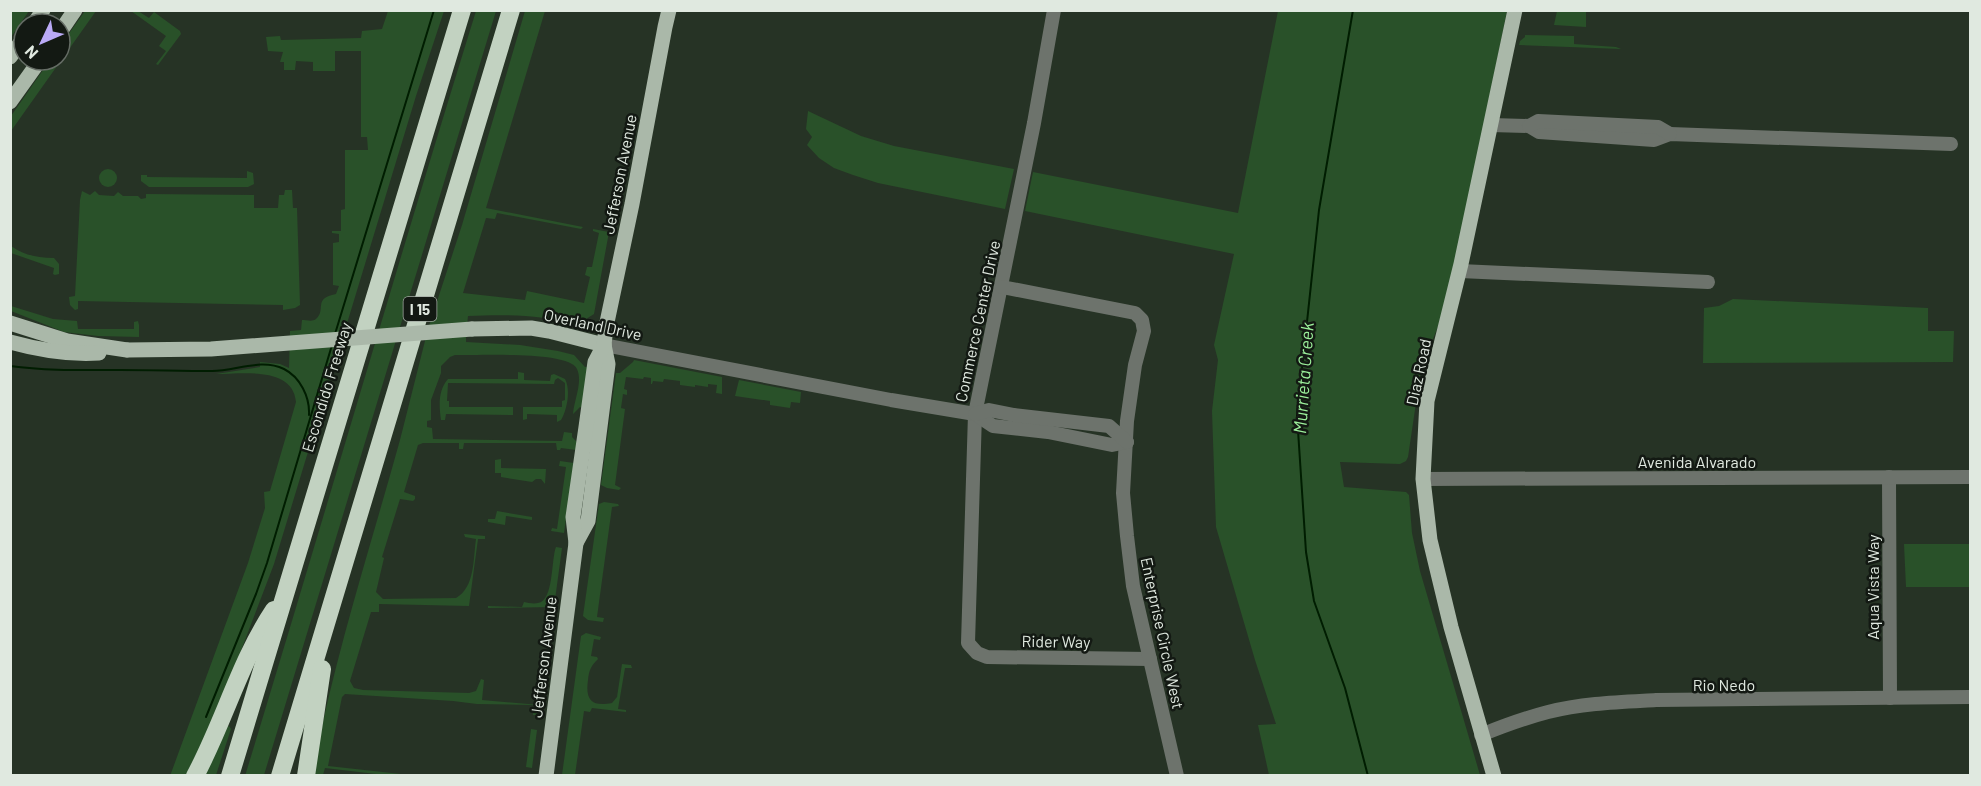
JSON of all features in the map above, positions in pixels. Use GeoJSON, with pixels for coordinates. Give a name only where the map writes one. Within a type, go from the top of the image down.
{"type":"FeatureCollection","features":[{"type":"Feature","properties":{"kind":"highway","name":"Escondido Freeway"},"geometry":{"type":"LineString","coordinates":[[230,776],[462,10]]}},
{"type":"Feature","properties":{"kind":"highway","name":"I 15"},"geometry":{"type":"LineString","coordinates":[[280,776],[511,10]]}},
{"type":"Feature","properties":{"kind":"highway"},"geometry":{"type":"LineString","coordinates":[[195,776],[259,633],[284,596]]}},
{"type":"Feature","properties":{"kind":"highway"},"geometry":{"type":"LineString","coordinates":[[306,776],[330,608]]}},
{"type":"Feature","properties":{"kind":"main road","name":"Jefferson Avenue"},"geometry":{"type":"LineString","coordinates":[[546,776],[576,543],[588,521],[608,364],[604,345],[606,327],[669,10]]}},
{"type":"Feature","properties":{"kind":"main road","name":"Diaz Road"},"geometry":{"type":"LineString","coordinates":[[1494,776],[1451,627],[1430,540],[1423,479],[1427,401],[1460,271],[1515,10]]}},
{"type":"Feature","properties":{"kind":"main road"},"geometry":{"type":"LineString","coordinates":[[10,102],[31,72]]}},
{"type":"Feature","properties":{"kind":"main road","name":"Overland Drive"},"geometry":{"type":"LineString","coordinates":[[10,323],[67,341],[127,350]]}},
{"type":"Feature","properties":{"kind":"main road","name":"Overland Drive"},"geometry":{"type":"LineString","coordinates":[[10,342],[86,354],[127,350],[211,349],[472,329],[531,328],[604,345]]}},
{"type":"Feature","properties":{"kind":"street","name":"Commerce Center Drive"},"geometry":{"type":"LineString","coordinates":[[968,643],[975,414],[1002,287],[1054,10]]}},
{"type":"Feature","properties":{"kind":"street"},"geometry":{"type":"LineString","coordinates":[[1491,125],[1529,126],[1539,132],[1654,140],[1670,134],[1951,144]]}},
{"type":"Feature","properties":{"kind":"street"},"geometry":{"type":"LineString","coordinates":[[1460,271],[1708,282]]}},
{"type":"Feature","properties":{"kind":"street","name":"Enterprise Circle West"},"geometry":{"type":"LineString","coordinates":[[1002,287],[1135,313],[1142,320],[1144,331],[1135,365],[1127,420],[1124,493],[1127,536],[1133,586],[1177,776]]}},
{"type":"Feature","properties":{"kind":"street","name":"Overland Drive"},"geometry":{"type":"LineString","coordinates":[[604,345],[975,414],[989,410],[1109,426],[1127,442]]}},
{"type":"Feature","properties":{"kind":"street","name":"Aqua Vista Way"},"geometry":{"type":"LineString","coordinates":[[1889,477],[1890,698]]}},
{"type":"Feature","properties":{"kind":"street","name":"Avenida Alvarado"},"geometry":{"type":"LineString","coordinates":[[1423,479],[1971,477]]}},
{"type":"Feature","properties":{"kind":"street","name":"Rider Way"},"geometry":{"type":"LineString","coordinates":[[968,643],[977,653],[987,657],[1150,659]]}},
{"type":"Feature","properties":{"kind":"street","name":"Rio Nedo"},"geometry":{"type":"LineString","coordinates":[[1481,735],[1550,711],[1604,703],[1662,700],[1971,698]]}},
{"type":"Feature","properties":{"kind":"green space"},"geometry":{"type":"Polygon","coordinates":[[[10,11],[29,11],[12,12],[11,37],[10,11]]]}},
{"type":"Feature","properties":{"kind":"green space"},"geometry":{"type":"Polygon","coordinates":[[[85,11],[96,11],[72,45],[72,29],[85,11]]]}},
{"type":"Feature","properties":{"kind":"green space"},"geometry":{"type":"Polygon","coordinates":[[[131,11],[138,11],[149,18],[154,12],[180,31],[181,34],[158,65],[156,64],[166,51],[159,46],[166,36],[131,11]]]}},
{"type":"Feature","properties":{"kind":"green space"},"geometry":{"type":"Polygon","coordinates":[[[388,11],[444,11],[274,564],[218,711],[186,775],[170,776],[248,563],[265,508],[264,492],[270,491],[296,402],[293,390],[286,382],[276,377],[252,373],[216,374],[260,367],[260,362],[280,364],[289,368],[290,331],[301,330],[302,320],[316,319],[322,301],[336,294],[339,286],[333,285],[333,243],[339,242],[339,234],[332,233],[332,231],[341,231],[341,210],[345,209],[345,150],[368,150],[367,137],[361,137],[361,51],[335,51],[335,71],[313,71],[313,62],[296,61],[295,70],[284,70],[284,62],[280,62],[283,52],[268,51],[266,37],[280,36],[281,40],[361,38],[362,31],[382,29],[388,11]]]}},
{"type":"Feature","properties":{"kind":"green space"},"geometry":{"type":"Polygon","coordinates":[[[476,11],[496,11],[264,775],[245,776],[418,202],[476,11]]]}},
{"type":"Feature","properties":{"kind":"green space"},"geometry":{"type":"Polygon","coordinates":[[[525,11],[545,11],[486,208],[583,227],[581,229],[497,213],[495,219],[486,218],[463,293],[525,300],[527,291],[584,303],[590,277],[585,275],[587,267],[592,267],[599,233],[593,229],[609,232],[594,314],[578,324],[523,316],[468,316],[467,326],[428,329],[462,225],[525,11]]]}},
{"type":"Feature","properties":{"kind":"green space"},"geometry":{"type":"Polygon","coordinates":[[[1278,11],[1507,11],[1447,304],[1421,369],[1408,457],[1400,464],[1340,462],[1344,487],[1406,492],[1409,495],[1412,533],[1420,571],[1480,775],[1269,775],[1258,725],[1276,724],[1216,527],[1212,411],[1218,360],[1214,345],[1234,254],[1025,211],[1033,172],[1238,213],[1278,11]]]}},
{"type":"Feature","properties":{"kind":"green space"},"geometry":{"type":"Polygon","coordinates":[[[1557,11],[1586,12],[1586,27],[1554,25],[1557,11]]]}},
{"type":"Feature","properties":{"kind":"green space"},"geometry":{"type":"Polygon","coordinates":[[[1525,35],[1574,36],[1574,44],[1621,49],[1519,45],[1525,35]]]}},
{"type":"Feature","properties":{"kind":"green space"},"geometry":{"type":"Polygon","coordinates":[[[42,72],[53,72],[11,131],[11,116],[42,72]]]}},
{"type":"Feature","properties":{"kind":"green space"},"geometry":{"type":"Polygon","coordinates":[[[808,111],[861,136],[894,146],[1014,169],[1005,209],[878,183],[834,168],[819,158],[807,145],[812,137],[806,129],[808,111]]]}},
{"type":"Feature","properties":{"kind":"green space"},"geometry":{"type":"Polygon","coordinates":[[[108,169],[114,172],[117,178],[114,184],[108,187],[102,184],[99,178],[102,172],[108,169]]]}},
{"type":"Feature","properties":{"kind":"green space"},"geometry":{"type":"Polygon","coordinates":[[[247,171],[253,173],[254,184],[248,187],[149,187],[141,181],[141,175],[147,175],[147,177],[247,178],[247,171]]]}},
{"type":"Feature","properties":{"kind":"green space"},"geometry":{"type":"Polygon","coordinates":[[[285,190],[292,190],[293,208],[297,208],[300,305],[295,308],[283,310],[283,305],[78,301],[78,309],[75,310],[70,305],[69,297],[75,296],[82,191],[90,195],[95,191],[99,195],[114,196],[118,192],[123,196],[138,196],[141,199],[146,198],[146,194],[254,195],[254,208],[278,208],[279,195],[284,195],[285,190]]]}},
{"type":"Feature","properties":{"kind":"green space"},"geometry":{"type":"Polygon","coordinates":[[[11,246],[31,255],[54,258],[59,264],[59,274],[53,274],[54,268],[11,253],[11,246]]]}},
{"type":"Feature","properties":{"kind":"green space"},"geometry":{"type":"Polygon","coordinates":[[[1733,299],[1928,308],[1928,331],[1954,331],[1953,362],[1703,363],[1704,308],[1719,306],[1733,299]]]}},
{"type":"Feature","properties":{"kind":"green space"},"geometry":{"type":"Polygon","coordinates":[[[11,306],[53,319],[77,321],[78,329],[134,329],[134,322],[138,321],[139,337],[64,332],[11,311],[11,306]]]}},
{"type":"Feature","properties":{"kind":"green space"},"geometry":{"type":"Polygon","coordinates":[[[466,331],[466,342],[520,345],[574,355],[585,367],[589,367],[582,408],[580,407],[573,414],[579,374],[570,363],[540,356],[455,355],[441,366],[441,373],[431,400],[431,420],[427,421],[427,427],[432,428],[433,439],[562,441],[564,432],[572,433],[572,437],[577,442],[576,450],[561,448],[557,450],[556,443],[464,443],[463,449],[459,449],[459,443],[418,445],[404,492],[415,496],[415,499],[413,501],[400,499],[382,557],[384,558],[376,592],[383,599],[456,598],[467,587],[473,564],[476,539],[465,537],[464,534],[485,536],[485,539],[478,539],[469,606],[379,604],[379,612],[371,612],[350,681],[354,688],[363,690],[469,693],[476,691],[481,679],[484,680],[482,700],[540,705],[539,715],[533,715],[534,705],[477,704],[345,694],[342,697],[328,766],[410,775],[384,775],[325,768],[323,775],[312,776],[330,691],[400,440],[427,333],[466,331]]]}},
{"type":"Feature","properties":{"kind":"green space"},"geometry":{"type":"Polygon","coordinates":[[[634,360],[722,377],[722,394],[716,393],[717,385],[708,384],[708,387],[695,385],[695,387],[680,385],[680,381],[664,379],[663,382],[653,381],[651,384],[651,378],[626,377],[624,389],[627,390],[627,395],[623,394],[621,408],[625,409],[615,485],[621,488],[619,490],[601,485],[616,373],[620,373],[634,360]]]}},
{"type":"Feature","properties":{"kind":"green space"},"geometry":{"type":"Polygon","coordinates":[[[518,372],[524,373],[524,380],[550,381],[551,375],[554,374],[565,379],[568,400],[561,420],[557,422],[557,415],[527,414],[527,419],[523,420],[523,407],[562,407],[562,401],[565,400],[565,383],[558,378],[554,384],[448,383],[449,407],[513,407],[513,415],[446,414],[445,420],[441,420],[441,393],[448,379],[518,379],[518,372]]]}},
{"type":"Feature","properties":{"kind":"green space"},"geometry":{"type":"Polygon","coordinates":[[[739,380],[801,392],[800,403],[791,402],[790,408],[770,405],[770,401],[735,396],[739,380]]]}},
{"type":"Feature","properties":{"kind":"green space"},"geometry":{"type":"Polygon","coordinates":[[[501,459],[501,468],[546,469],[545,484],[541,479],[532,482],[501,477],[501,473],[495,473],[495,460],[501,459]]]}},
{"type":"Feature","properties":{"kind":"green space"},"geometry":{"type":"Polygon","coordinates":[[[560,461],[574,463],[564,533],[551,531],[552,528],[557,529],[566,467],[559,466],[560,461]]]}},
{"type":"Feature","properties":{"kind":"green space"},"geometry":{"type":"Polygon","coordinates":[[[604,502],[619,506],[612,507],[597,617],[604,618],[603,622],[588,620],[583,616],[599,504],[604,502]]]}},
{"type":"Feature","properties":{"kind":"green space"},"geometry":{"type":"Polygon","coordinates":[[[497,511],[532,517],[532,520],[506,516],[505,525],[488,522],[488,519],[495,519],[497,511]]]}},
{"type":"Feature","properties":{"kind":"green space"},"geometry":{"type":"Polygon","coordinates":[[[1904,544],[1970,544],[1970,587],[1906,587],[1904,544]]]}},
{"type":"Feature","properties":{"kind":"green space"},"geometry":{"type":"Polygon","coordinates":[[[556,547],[562,548],[554,607],[488,608],[488,606],[522,607],[524,602],[543,601],[549,588],[556,547]]]}},
{"type":"Feature","properties":{"kind":"green space"},"geometry":{"type":"Polygon","coordinates":[[[586,633],[601,637],[600,640],[594,639],[591,656],[598,659],[589,673],[587,687],[589,697],[595,703],[612,703],[617,697],[622,664],[631,665],[632,668],[625,668],[618,709],[626,710],[626,712],[592,708],[590,712],[584,711],[575,775],[562,775],[581,636],[586,633]]]}},
{"type":"Feature","properties":{"kind":"green space"},"geometry":{"type":"Polygon","coordinates":[[[229,726],[231,729],[216,775],[204,776],[226,727],[229,726]]]}},
{"type":"Feature","properties":{"kind":"green space"},"geometry":{"type":"Polygon","coordinates":[[[531,729],[537,730],[532,768],[526,767],[531,729]]]}},
{"type":"Feature","properties":{"kind":"waterway"},"geometry":{"type":"LineString","coordinates":[[335,334],[434,10]]}},
{"type":"Feature","properties":{"kind":"waterway","name":"Murrieta Creek"},"geometry":{"type":"LineString","coordinates":[[1353,10],[1319,210],[1297,415],[1306,552],[1314,601],[1345,688],[1368,776]]}},
{"type":"Feature","properties":{"kind":"waterway"},"geometry":{"type":"LineString","coordinates":[[206,717],[267,563],[332,345]]}},
{"type":"Feature","properties":{"kind":"waterway"},"geometry":{"type":"LineString","coordinates":[[10,366],[65,370],[212,371],[257,365],[275,366],[284,369],[299,382],[308,401],[309,415]]}}]}
